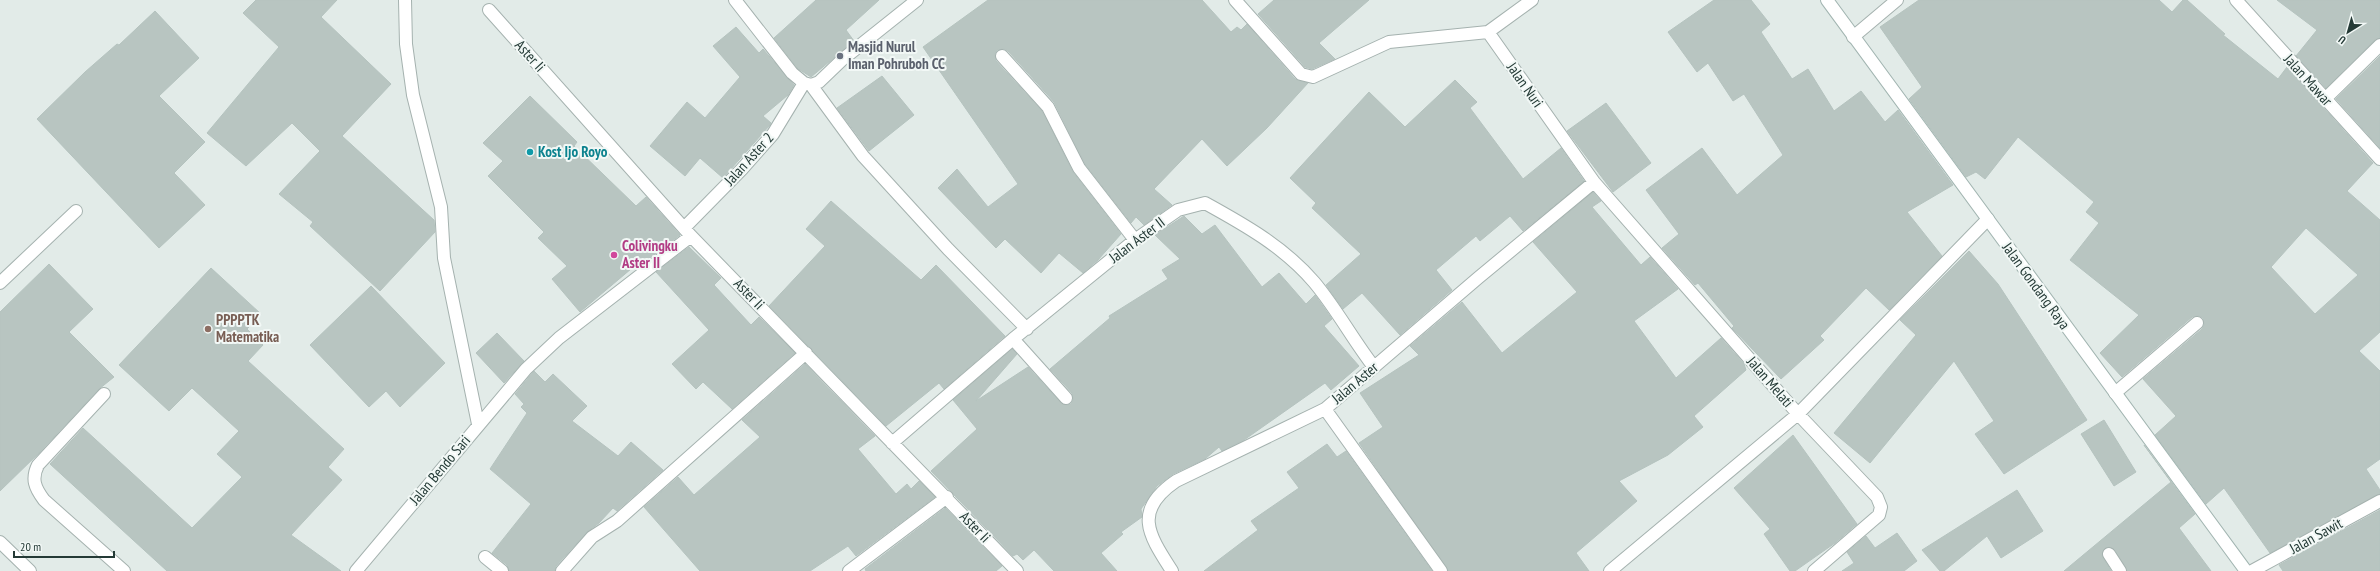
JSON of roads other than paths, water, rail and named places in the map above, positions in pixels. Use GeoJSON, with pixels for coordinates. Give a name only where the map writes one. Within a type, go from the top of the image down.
{"type":"FeatureCollection","features":[{"type":"Feature","properties":{"kind":"street"},"geometry":{"type":"LineString","coordinates":[[405,0],[406,44],[413,95],[441,207],[444,258],[478,424]]}},
{"type":"Feature","properties":{"kind":"street"},"geometry":{"type":"LineString","coordinates":[[735,0],[792,73],[807,84],[863,156],[948,249],[1026,329]]}},
{"type":"Feature","properties":{"kind":"street"},"geometry":{"type":"LineString","coordinates":[[807,84],[819,82],[843,59],[917,0]]}},
{"type":"Feature","properties":{"kind":"street"},"geometry":{"type":"LineString","coordinates":[[1235,0],[1301,74],[1313,77],[1389,42],[1488,32],[1532,0]]}},
{"type":"Feature","properties":{"kind":"street","name":"Jalan Gondang Raya"},"geometry":{"type":"LineString","coordinates":[[1827,0],[2246,571]]}},
{"type":"Feature","properties":{"kind":"street"},"geometry":{"type":"LineString","coordinates":[[1854,36],[1897,0]]}},
{"type":"Feature","properties":{"kind":"street","name":"Jalan Mawar"},"geometry":{"type":"LineString","coordinates":[[2236,0],[2380,159]]}},
{"type":"Feature","properties":{"kind":"street","name":"Aster Ii"},"geometry":{"type":"LineString","coordinates":[[489,10],[688,232],[892,443],[947,497],[1017,571]]}},
{"type":"Feature","properties":{"kind":"street","name":"Jalan Nuri"},"geometry":{"type":"LineString","coordinates":[[1488,32],[1594,182]]}},
{"type":"Feature","properties":{"kind":"street"},"geometry":{"type":"LineString","coordinates":[[2325,99],[2380,45]]}},
{"type":"Feature","properties":{"kind":"street"},"geometry":{"type":"LineString","coordinates":[[1002,56],[1048,107],[1079,168],[1135,240]]}},
{"type":"Feature","properties":{"kind":"street","name":"Jalan Aster 2"},"geometry":{"type":"LineString","coordinates":[[559,338],[688,232],[772,134],[807,84]]}},
{"type":"Feature","properties":{"kind":"street","name":"Jalan Aster"},"geometry":{"type":"LineString","coordinates":[[1172,571],[1150,534],[1150,512],[1158,495],[1176,481],[1325,409],[1478,278],[1594,182]]}},
{"type":"Feature","properties":{"kind":"street","name":"Jalan Melati"},"geometry":{"type":"LineString","coordinates":[[1594,182],[1798,414],[1988,219]]}},
{"type":"Feature","properties":{"kind":"street","name":"Jalan Aster II"},"geometry":{"type":"LineString","coordinates":[[892,443],[1013,339],[1135,240],[1178,210],[1205,203],[1258,233],[1293,260],[1315,282],[1374,367]]}},
{"type":"Feature","properties":{"kind":"street"},"geometry":{"type":"LineString","coordinates":[[0,283],[76,211]]}},
{"type":"Feature","properties":{"kind":"street"},"geometry":{"type":"LineString","coordinates":[[2115,393],[2198,323]]}},
{"type":"Feature","properties":{"kind":"street","name":"Jalan Bendo Sari"},"geometry":{"type":"LineString","coordinates":[[356,571],[478,424],[526,370],[559,338]]}},
{"type":"Feature","properties":{"kind":"street"},"geometry":{"type":"LineString","coordinates":[[1013,339],[1066,398]]}},
{"type":"Feature","properties":{"kind":"street"},"geometry":{"type":"LineString","coordinates":[[562,571],[592,537],[617,521],[806,353]]}},
{"type":"Feature","properties":{"kind":"street"},"geometry":{"type":"LineString","coordinates":[[104,394],[38,465],[34,479],[37,491],[44,500],[124,571]]}},
{"type":"Feature","properties":{"kind":"street"},"geometry":{"type":"LineString","coordinates":[[1325,409],[1441,571]]}},
{"type":"Feature","properties":{"kind":"street"},"geometry":{"type":"LineString","coordinates":[[1610,571],[1798,414],[1877,497],[1881,507],[1880,515],[1814,571]]}},
{"type":"Feature","properties":{"kind":"street"},"geometry":{"type":"LineString","coordinates":[[849,571],[947,497]]}},
{"type":"Feature","properties":{"kind":"street","name":"Jalan Sawit"},"geometry":{"type":"LineString","coordinates":[[2252,571],[2380,501]]}},
{"type":"Feature","properties":{"kind":"street"},"geometry":{"type":"LineString","coordinates":[[0,542],[30,571]]}},
{"type":"Feature","properties":{"kind":"street"},"geometry":{"type":"LineString","coordinates":[[2109,554],[2120,571]]}},
{"type":"Feature","properties":{"kind":"street"},"geometry":{"type":"LineString","coordinates":[[485,557],[502,571]]}},
{"type":"Feature","properties":{"kind":"place","name":"Masjid Nurul Iman Pohruboh CC"},"geometry":{"type":"Point","coordinates":[840,56]}},
{"type":"Feature","properties":{"kind":"place","name":"Kost Ijo Royo"},"geometry":{"type":"Point","coordinates":[530,152]}},
{"type":"Feature","properties":{"kind":"place","name":"Colivingku Aster II"},"geometry":{"type":"Point","coordinates":[614,255]}},
{"type":"Feature","properties":{"kind":"place","name":"PPPPTK Matematika"},"geometry":{"type":"Point","coordinates":[208,329]}}]}
